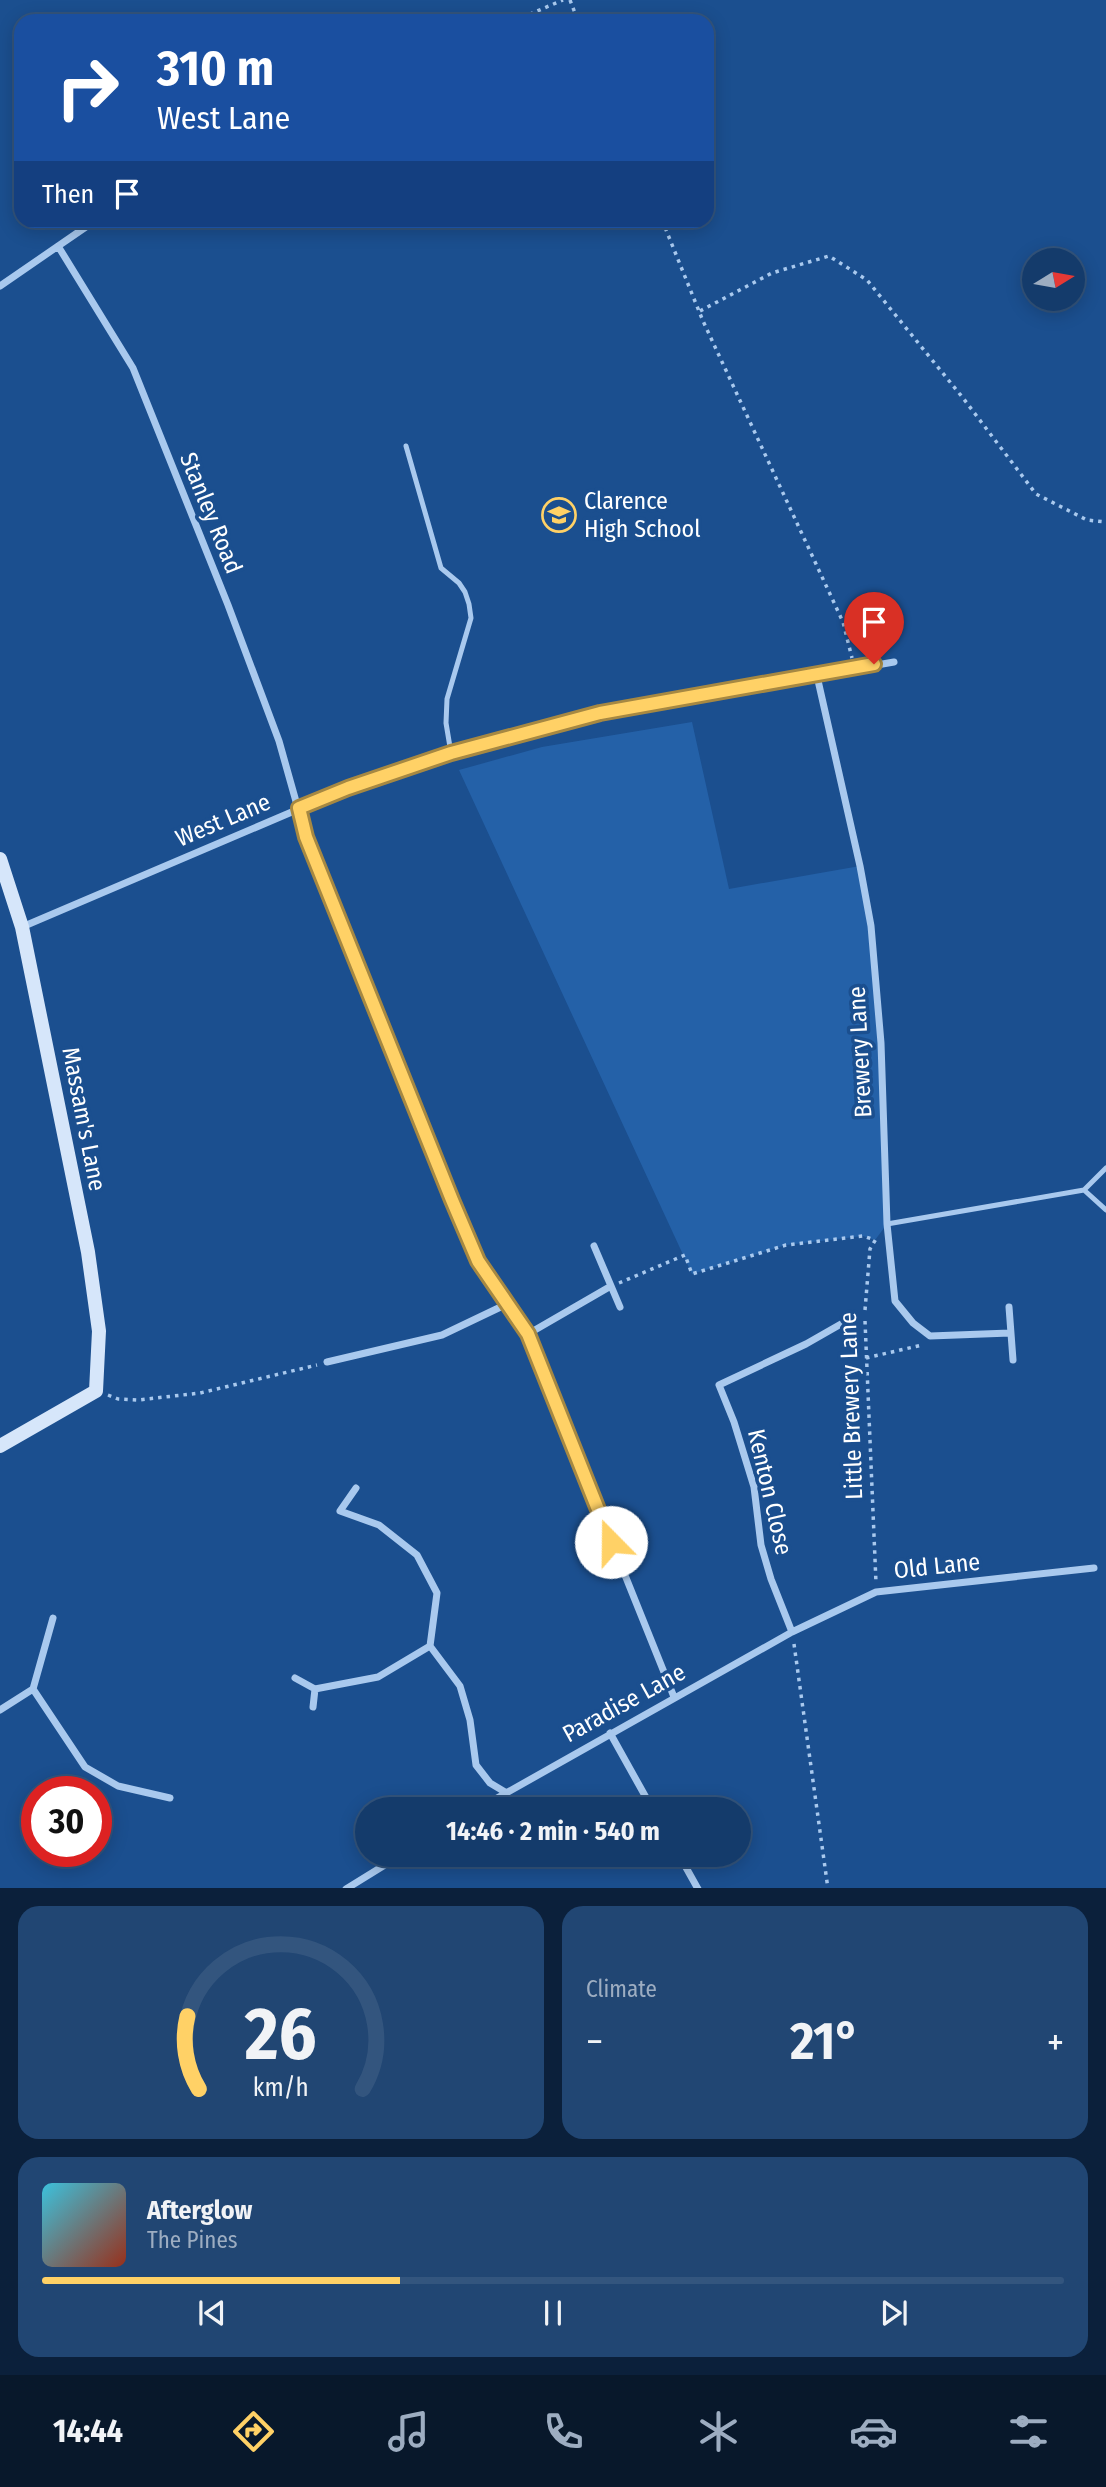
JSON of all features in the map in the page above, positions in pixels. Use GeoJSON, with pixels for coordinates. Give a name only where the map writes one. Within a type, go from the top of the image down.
{"type":"FeatureCollection","features":[{"type":"Feature","properties":{"kind":"street"},"geometry":{"type":"LineString","coordinates":[[0,286],[84,228]]}},
{"type":"Feature","properties":{"kind":"street","name":"Stanley Road"},"geometry":{"type":"LineString","coordinates":[[58,246],[133,368],[279,741],[306,837],[443,1180],[478,1261],[528,1334],[674,1697]]}},
{"type":"Feature","properties":{"kind":"street","name":"West Lane"},"geometry":{"type":"LineString","coordinates":[[22,927],[348,788],[451,753],[600,713],[894,662]]}},
{"type":"Feature","properties":{"kind":"street","name":"Brewery Lane"},"geometry":{"type":"LineString","coordinates":[[817,676],[871,926],[881,1043],[887,1224],[895,1301],[913,1323],[930,1336]]}},
{"type":"Feature","properties":{"kind":"street","name":"Massam's Lane"},"geometry":{"type":"LineString","coordinates":[[0,859],[22,927],[88,1252],[99,1331],[96,1391]]}},
{"type":"Feature","properties":{"kind":"street"},"geometry":{"type":"LineString","coordinates":[[594,1246],[620,1307]]}},
{"type":"Feature","properties":{"kind":"street"},"geometry":{"type":"LineString","coordinates":[[528,1334],[611,1286]]}},
{"type":"Feature","properties":{"kind":"street"},"geometry":{"type":"LineString","coordinates":[[327,1362],[442,1335],[509,1303]]}},
{"type":"Feature","properties":{"kind":"street"},"geometry":{"type":"LineString","coordinates":[[1009,1307],[1013,1360]]}},
{"type":"Feature","properties":{"kind":"street","name":"Kenton Close"},"geometry":{"type":"LineString","coordinates":[[792,1632],[761,1545],[754,1487],[734,1422],[719,1385],[806,1344],[855,1316]]}},
{"type":"Feature","properties":{"kind":"street"},"geometry":{"type":"LineString","coordinates":[[930,1336],[1010,1333]]}},
{"type":"Feature","properties":{"kind":"street"},"geometry":{"type":"LineString","coordinates":[[0,1446],[96,1391]]}},
{"type":"Feature","properties":{"kind":"street"},"geometry":{"type":"LineString","coordinates":[[356,1488],[340,1511],[379,1525],[417,1555],[437,1593],[430,1646],[460,1686],[470,1720],[476,1765],[490,1783],[505,1792]]}},
{"type":"Feature","properties":{"kind":"street","name":"Old Lane"},"geometry":{"type":"LineString","coordinates":[[792,1632],[876,1592],[1094,1568]]}},
{"type":"Feature","properties":{"kind":"street"},"geometry":{"type":"LineString","coordinates":[[0,1710],[33,1689],[53,1618]]}},
{"type":"Feature","properties":{"kind":"street","name":"Paradise Lane"},"geometry":{"type":"LineString","coordinates":[[497,1797],[792,1632]]}},
{"type":"Feature","properties":{"kind":"street"},"geometry":{"type":"LineString","coordinates":[[295,1678],[315,1689],[378,1676],[430,1646]]}},
{"type":"Feature","properties":{"kind":"street"},"geometry":{"type":"LineString","coordinates":[[33,1689],[85,1767],[118,1786],[170,1798]]}},
{"type":"Feature","properties":{"kind":"street"},"geometry":{"type":"LineString","coordinates":[[313,1707],[315,1689]]}},
{"type":"Feature","properties":{"kind":"street"},"geometry":{"type":"LineString","coordinates":[[610,1733],[646,1797]]}},
{"type":"Feature","properties":{"kind":"street"},"geometry":{"type":"LineString","coordinates":[[346,1888],[381,1867]]}},
{"type":"Feature","properties":{"kind":"street"},"geometry":{"type":"LineString","coordinates":[[686,1867],[698,1888]]}},
{"type":"Feature","properties":{"kind":"lane"},"geometry":{"type":"LineString","coordinates":[[407,446],[441,568],[459,583],[469,604],[471,618],[447,699],[446,723],[451,753]]}},
{"type":"Feature","properties":{"kind":"lane"},"geometry":{"type":"LineString","coordinates":[[887,1224],[1084,1189],[1106,1167]]}},
{"type":"Feature","properties":{"kind":"lane"},"geometry":{"type":"LineString","coordinates":[[1084,1189],[1106,1210]]}},
{"type":"Feature","properties":{"kind":"path"},"geometry":{"type":"LineString","coordinates":[[530,14],[563,0]]}},
{"type":"Feature","properties":{"kind":"path"},"geometry":{"type":"LineString","coordinates":[[665,228],[699,311],[843,622],[855,667]]}},
{"type":"Feature","properties":{"kind":"path"},"geometry":{"type":"LineString","coordinates":[[699,311],[772,273],[829,256],[867,280],[963,398],[1036,494],[1087,520],[1106,522]]}},
{"type":"Feature","properties":{"kind":"path","name":"Little Brewery Lane"},"geometry":{"type":"LineString","coordinates":[[876,1592],[866,1358],[866,1283],[870,1249],[887,1224]]}},
{"type":"Feature","properties":{"kind":"path"},"geometry":{"type":"LineString","coordinates":[[611,1286],[685,1255],[692,1274],[786,1245],[863,1236],[875,1240]]}},
{"type":"Feature","properties":{"kind":"path"},"geometry":{"type":"LineString","coordinates":[[866,1358],[927,1344],[930,1336]]}},
{"type":"Feature","properties":{"kind":"path"},"geometry":{"type":"LineString","coordinates":[[96,1391],[118,1399],[138,1400],[200,1393],[327,1362]]}},
{"type":"Feature","properties":{"kind":"path"},"geometry":{"type":"LineString","coordinates":[[792,1632],[828,1888]]}},
{"type":"Feature","properties":{"kind":"shaded area"},"geometry":{"type":"Polygon","coordinates":[[[692,722],[729,889],[860,866],[877,999],[887,1224],[875,1240],[863,1236],[786,1245],[692,1274],[459,770],[542,747],[692,722]]]}},
{"type":"Feature","properties":{"kind":"place","name":"Clarence High School"},"geometry":{"type":"Point","coordinates":[559,515]}},
{"type":"Feature","properties":{"kind":"route"},"geometry":{"type":"LineString","coordinates":[[611,1542],[528,1334],[478,1261],[443,1180],[306,837],[299,808],[348,788],[451,753],[600,713],[874,664]]}}]}
